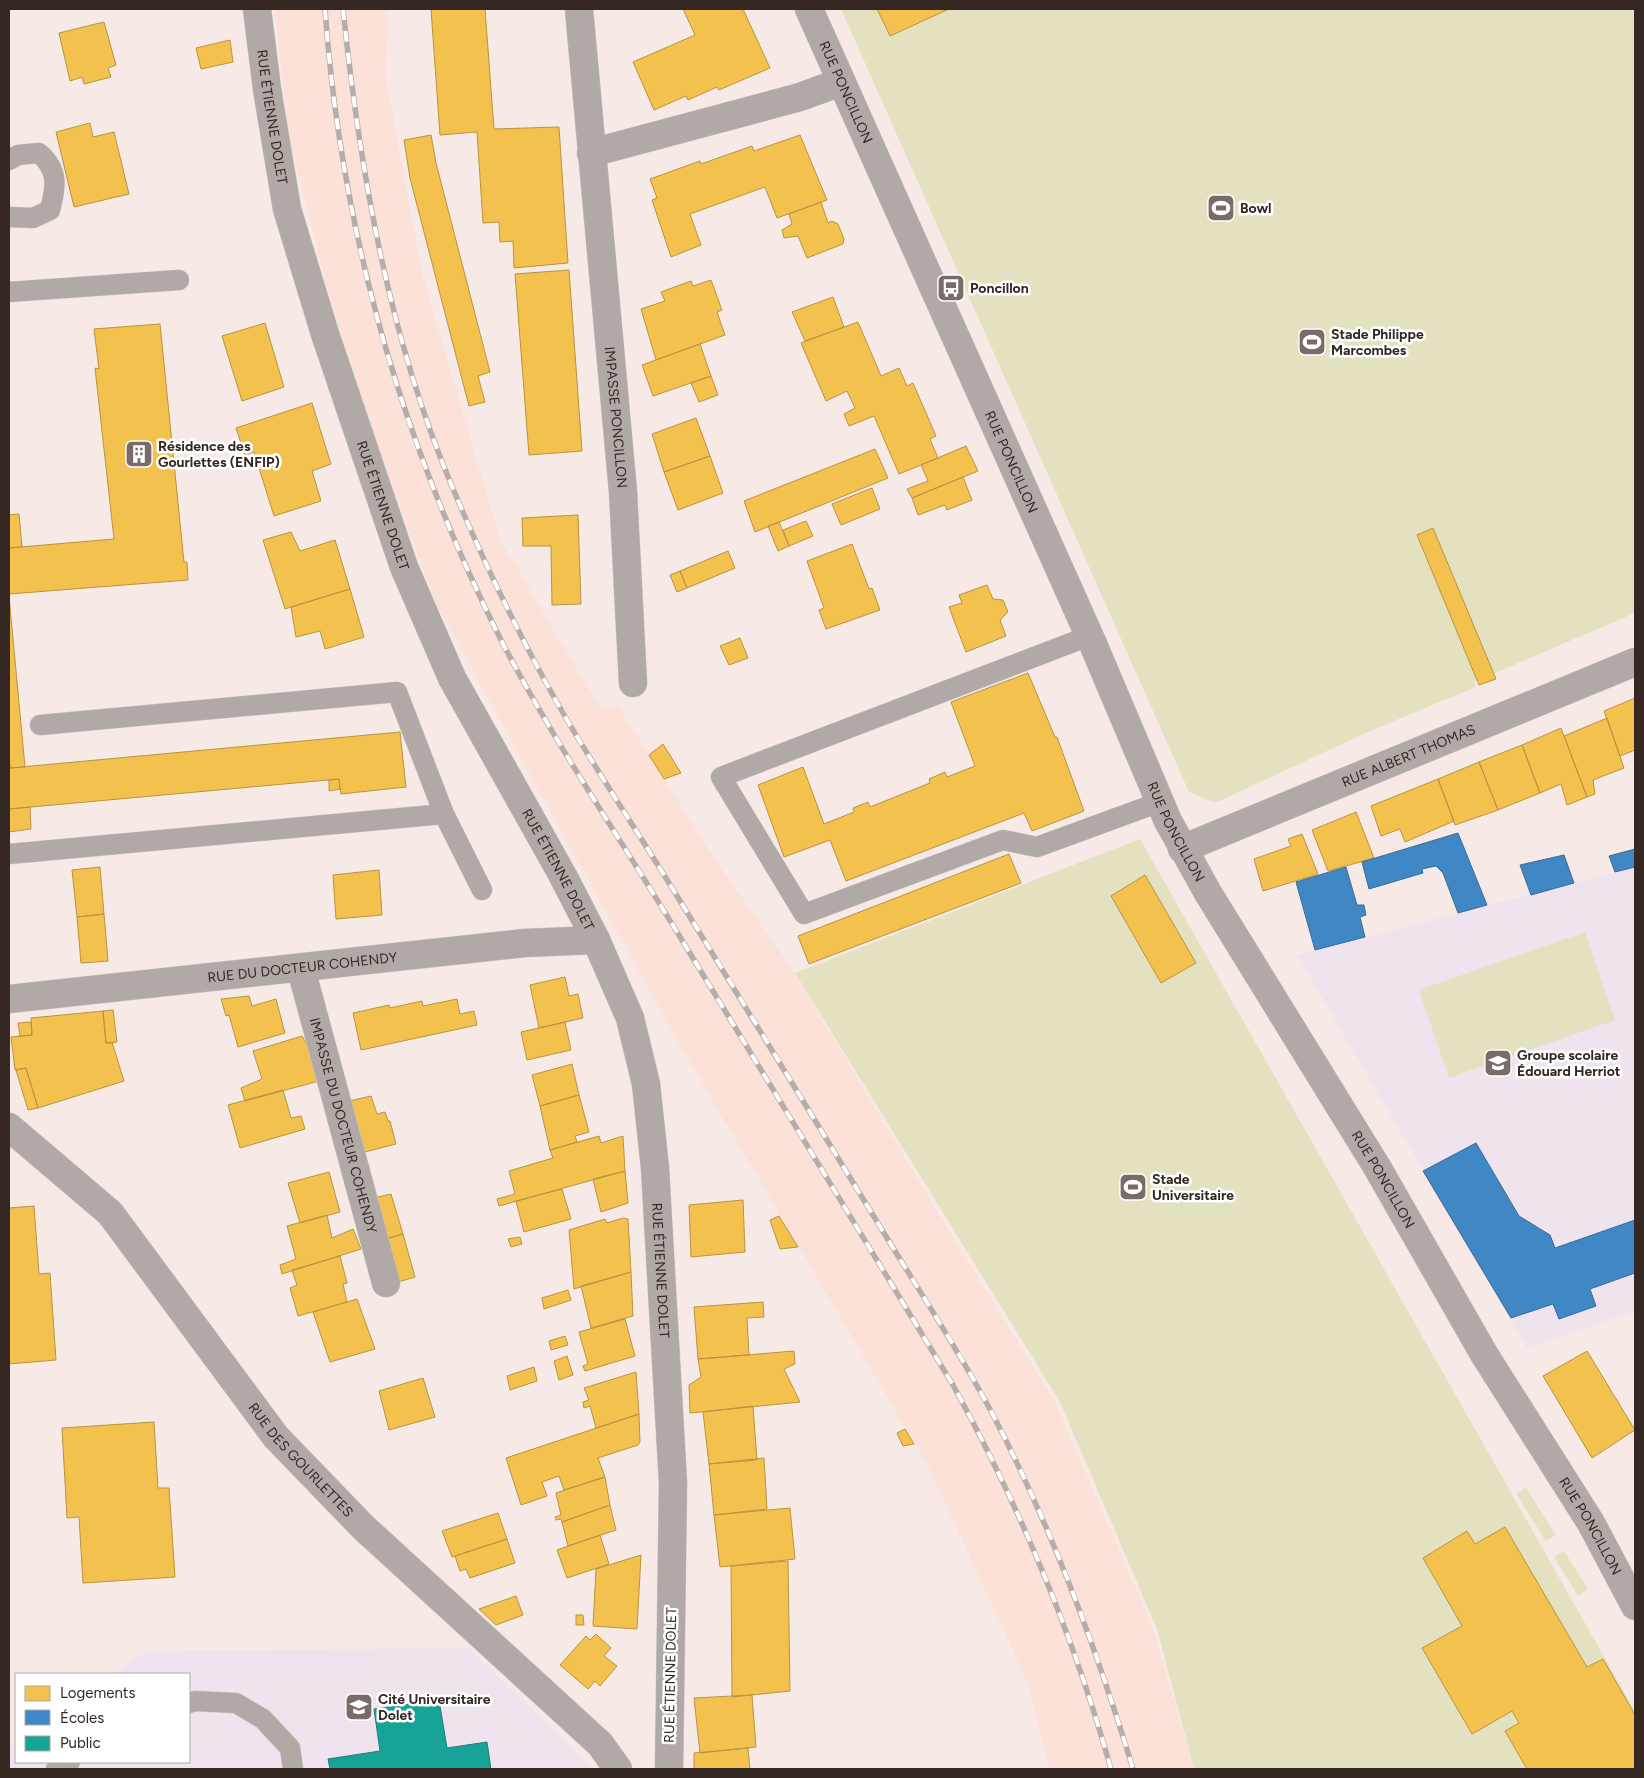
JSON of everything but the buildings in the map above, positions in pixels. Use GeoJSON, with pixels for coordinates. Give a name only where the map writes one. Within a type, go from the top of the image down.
{"type":"FeatureCollection","features":[{"type":"Feature","properties":{"kind":"main road","name":"RUE ÉTIENNE DOLET"},"geometry":{"type":"LineString","coordinates":[[257,9],[266,89],[287,209],[325,334],[404,567],[452,678],[563,876],[596,940],[630,1018],[646,1084],[656,1168],[674,1483],[669,1769]]}},
{"type":"Feature","properties":{"kind":"main road","name":"RUE DU DOCTEUR COHENDY"},"geometry":{"type":"LineString","coordinates":[[9,999],[301,969],[525,943],[596,940]]}},
{"type":"Feature","properties":{"kind":"street","name":"IMPASSE PONCILLON"},"geometry":{"type":"LineString","coordinates":[[579,9],[623,492],[632,683]]}},
{"type":"Feature","properties":{"kind":"street","name":"RUE PONCILLON"},"geometry":{"type":"LineString","coordinates":[[809,9],[1182,849],[1377,1167],[1484,1354],[1591,1523],[1635,1606]]}},
{"type":"Feature","properties":{"kind":"street"},"geometry":{"type":"LineString","coordinates":[[591,153],[800,97],[841,82]]}},
{"type":"Feature","properties":{"kind":"street","name":"RUE ALBERT THOMAS"},"geometry":{"type":"LineString","coordinates":[[1182,849],[1635,662]]}},
{"type":"Feature","properties":{"kind":"street","name":"IMPASSE DU DOCTEUR COHENDY"},"geometry":{"type":"LineString","coordinates":[[301,969],[386,1283]]}},
{"type":"Feature","properties":{"kind":"street","name":"RUE DES GOURLETTES"},"geometry":{"type":"LineString","coordinates":[[9,1127],[110,1213],[283,1444],[363,1527],[600,1744],[618,1769]]}},
{"type":"Feature","properties":{"kind":"lane"},"geometry":{"type":"LineString","coordinates":[[9,160],[18,154],[39,153],[50,162],[56,187],[50,210],[33,218],[9,217]]}},
{"type":"Feature","properties":{"kind":"lane"},"geometry":{"type":"LineString","coordinates":[[9,292],[179,280]]}},
{"type":"Feature","properties":{"kind":"lane"},"geometry":{"type":"LineString","coordinates":[[1089,636],[721,777],[804,914],[1003,840],[1037,847],[1160,802]]}},
{"type":"Feature","properties":{"kind":"lane"},"geometry":{"type":"LineString","coordinates":[[40,725],[397,692],[444,814],[482,890]]}},
{"type":"Feature","properties":{"kind":"lane"},"geometry":{"type":"LineString","coordinates":[[9,854],[444,814]]}},
{"type":"Feature","properties":{"kind":"lane"},"geometry":{"type":"LineString","coordinates":[[190,1703],[195,1701],[236,1703],[263,1719],[290,1748],[293,1769]]}},
{"type":"Feature","properties":{"kind":"shaded area"},"geometry":{"type":"Polygon","coordinates":[[[275,9],[388,9],[386,79],[423,277],[500,539],[601,710],[617,704],[716,861],[790,966],[935,1208],[1055,1402],[1153,1628],[1194,1769],[1050,1769],[1027,1681],[928,1466],[678,1042],[437,606],[385,466],[335,319],[289,137],[275,9]]]}},
{"type":"Feature","properties":{"kind":"shaded area","name":"Stade Philippe Marcombes"},"geometry":{"type":"Polygon","coordinates":[[[841,9],[1635,9],[1635,613],[1474,682],[1476,687],[1370,731],[1215,803],[1189,792],[841,9]]]}},
{"type":"Feature","properties":{"kind":"shaded area","name":"Stade Universitaire"},"geometry":{"type":"Polygon","coordinates":[[[1140,839],[1635,1711],[1635,1769],[1194,1769],[1157,1629],[1060,1402],[795,973],[1140,839]]]}},
{"type":"Feature","properties":{"kind":"shaded area","name":"Groupe scolaire Édouard Herriot"},"geometry":{"type":"Polygon","coordinates":[[[1635,867],[1635,1311],[1527,1348],[1297,955],[1635,867]]]}},
{"type":"Feature","properties":{"kind":"shaded area"},"geometry":{"type":"Polygon","coordinates":[[[1585,932],[1615,1020],[1449,1078],[1419,990],[1585,932]]]}},
{"type":"Feature","properties":{"kind":"shaded area"},"geometry":{"type":"Polygon","coordinates":[[[1526,1488],[1556,1535],[1546,1541],[1516,1494],[1526,1488]]]}},
{"type":"Feature","properties":{"kind":"shaded area"},"geometry":{"type":"Polygon","coordinates":[[[1564,1551],[1588,1589],[1578,1596],[1554,1557],[1564,1551]]]}},
{"type":"Feature","properties":{"kind":"shaded area","name":"Cité Universitaire Dolet"},"geometry":{"type":"Polygon","coordinates":[[[468,1648],[587,1762],[591,1769],[9,1769],[9,1745],[15,1741],[15,1763],[190,1763],[190,1673],[114,1673],[147,1651],[468,1648]]]}},
{"type":"Feature","properties":{"kind":"railway"},"geometry":{"type":"LineString","coordinates":[[325,9],[333,92],[345,174],[361,255],[382,334],[406,412],[434,490],[466,566],[502,642],[543,716],[953,1385],[1001,1478],[1043,1573],[1080,1669],[1111,1769]]}},
{"type":"Feature","properties":{"kind":"railway"},"geometry":{"type":"LineString","coordinates":[[343,9],[358,130],[368,191],[394,310],[410,369],[429,427],[477,543],[518,629],[563,713],[704,939],[968,1370],[993,1415],[1035,1501],[1071,1589],[1104,1678],[1133,1769]]}},
{"type":"Feature","properties":{"kind":"place","name":"Bowl"},"geometry":{"type":"Point","coordinates":[1221,208]}},
{"type":"Feature","properties":{"kind":"place","name":"Poncillon"},"geometry":{"type":"Point","coordinates":[951,288]}},
{"type":"Feature","properties":{"kind":"place","name":"Stade Philippe Marcombes"},"geometry":{"type":"Point","coordinates":[1312,342]}},
{"type":"Feature","properties":{"kind":"place","name":"Résidence des Gourlettes (ENFIP)"},"geometry":{"type":"Point","coordinates":[139,454]}},
{"type":"Feature","properties":{"kind":"place","name":"Groupe scolaire Édouard Herriot"},"geometry":{"type":"Point","coordinates":[1498,1063]}},
{"type":"Feature","properties":{"kind":"place","name":"Stade Universitaire"},"geometry":{"type":"Point","coordinates":[1133,1187]}},
{"type":"Feature","properties":{"kind":"place","name":"Cité Universitaire Dolet"},"geometry":{"type":"Point","coordinates":[359,1707]}}]}
